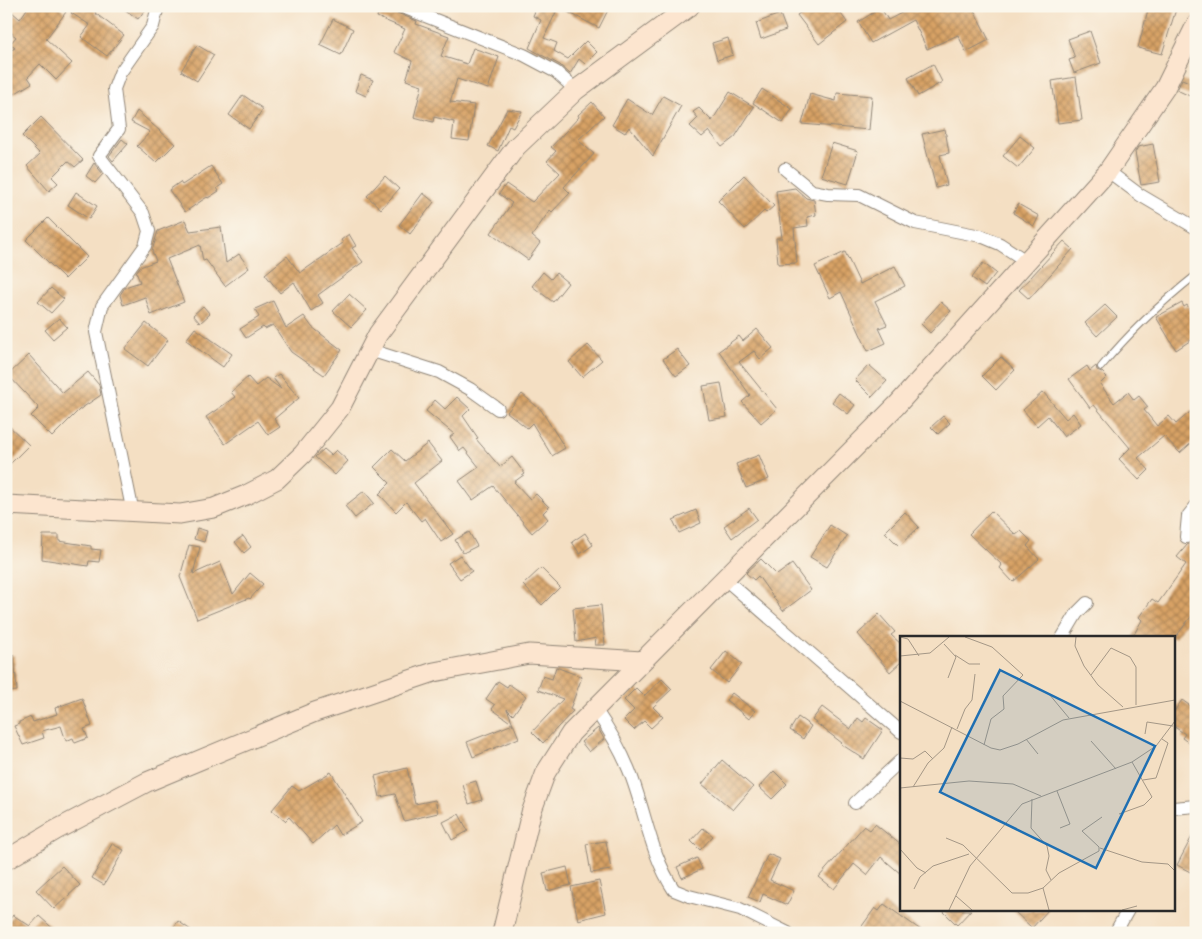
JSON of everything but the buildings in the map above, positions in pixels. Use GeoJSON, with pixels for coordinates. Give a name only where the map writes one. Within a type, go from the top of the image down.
{"type":"FeatureCollection","features":[{"type":"Feature","properties":{"kind":"main road"},"geometry":{"type":"LineString","coordinates":[[6,505],[180,514],[214,508],[246,495],[277,479],[304,454],[340,408],[378,334],[516,147],[576,90],[690,6]]}},
{"type":"Feature","properties":{"kind":"main road"},"geometry":{"type":"LineString","coordinates":[[502,933],[531,813],[546,772],[571,733],[897,405],[1108,171],[1165,88],[1196,24]]}},
{"type":"Feature","properties":{"kind":"main road"},"geometry":{"type":"LineString","coordinates":[[6,860],[56,830],[147,782],[315,712],[434,672],[529,654],[642,662]]}},
{"type":"Feature","properties":{"kind":"street"},"geometry":{"type":"LineString","coordinates":[[133,513],[96,332],[102,306],[145,246],[149,231],[143,213],[99,156],[119,129],[114,89],[120,73],[152,26],[158,6]]}},
{"type":"Feature","properties":{"kind":"street"},"geometry":{"type":"LineString","coordinates":[[400,6],[524,55],[556,72],[576,90]]}},
{"type":"Feature","properties":{"kind":"street"},"geometry":{"type":"LineString","coordinates":[[785,169],[812,191],[828,194],[859,195],[915,223],[980,236],[1000,244],[1026,261]]}},
{"type":"Feature","properties":{"kind":"street"},"geometry":{"type":"LineString","coordinates":[[1108,171],[1140,195],[1196,228]]}},
{"type":"Feature","properties":{"kind":"street"},"geometry":{"type":"LineString","coordinates":[[370,350],[439,372],[470,389],[498,410]]}},
{"type":"Feature","properties":{"kind":"street"},"geometry":{"type":"LineString","coordinates":[[1186,537],[1188,516],[1196,506]]}},
{"type":"Feature","properties":{"kind":"street"},"geometry":{"type":"LineString","coordinates":[[725,579],[900,731]]}},
{"type":"Feature","properties":{"kind":"street"},"geometry":{"type":"LineString","coordinates":[[1063,636],[1077,613],[1087,603]]}},
{"type":"Feature","properties":{"kind":"street"},"geometry":{"type":"LineString","coordinates":[[595,709],[611,734],[629,771],[645,822],[674,890],[689,896],[740,909],[788,933]]}},
{"type":"Feature","properties":{"kind":"street"},"geometry":{"type":"LineString","coordinates":[[854,803],[900,761]]}},
{"type":"Feature","properties":{"kind":"street"},"geometry":{"type":"LineString","coordinates":[[1174,808],[1196,806]]}},
{"type":"Feature","properties":{"kind":"street"},"geometry":{"type":"LineString","coordinates":[[1116,933],[1127,912]]}},
{"type":"Feature","properties":{"kind":"lane"},"geometry":{"type":"LineString","coordinates":[[1101,366],[1118,346],[1168,297],[1196,275]]}}]}
